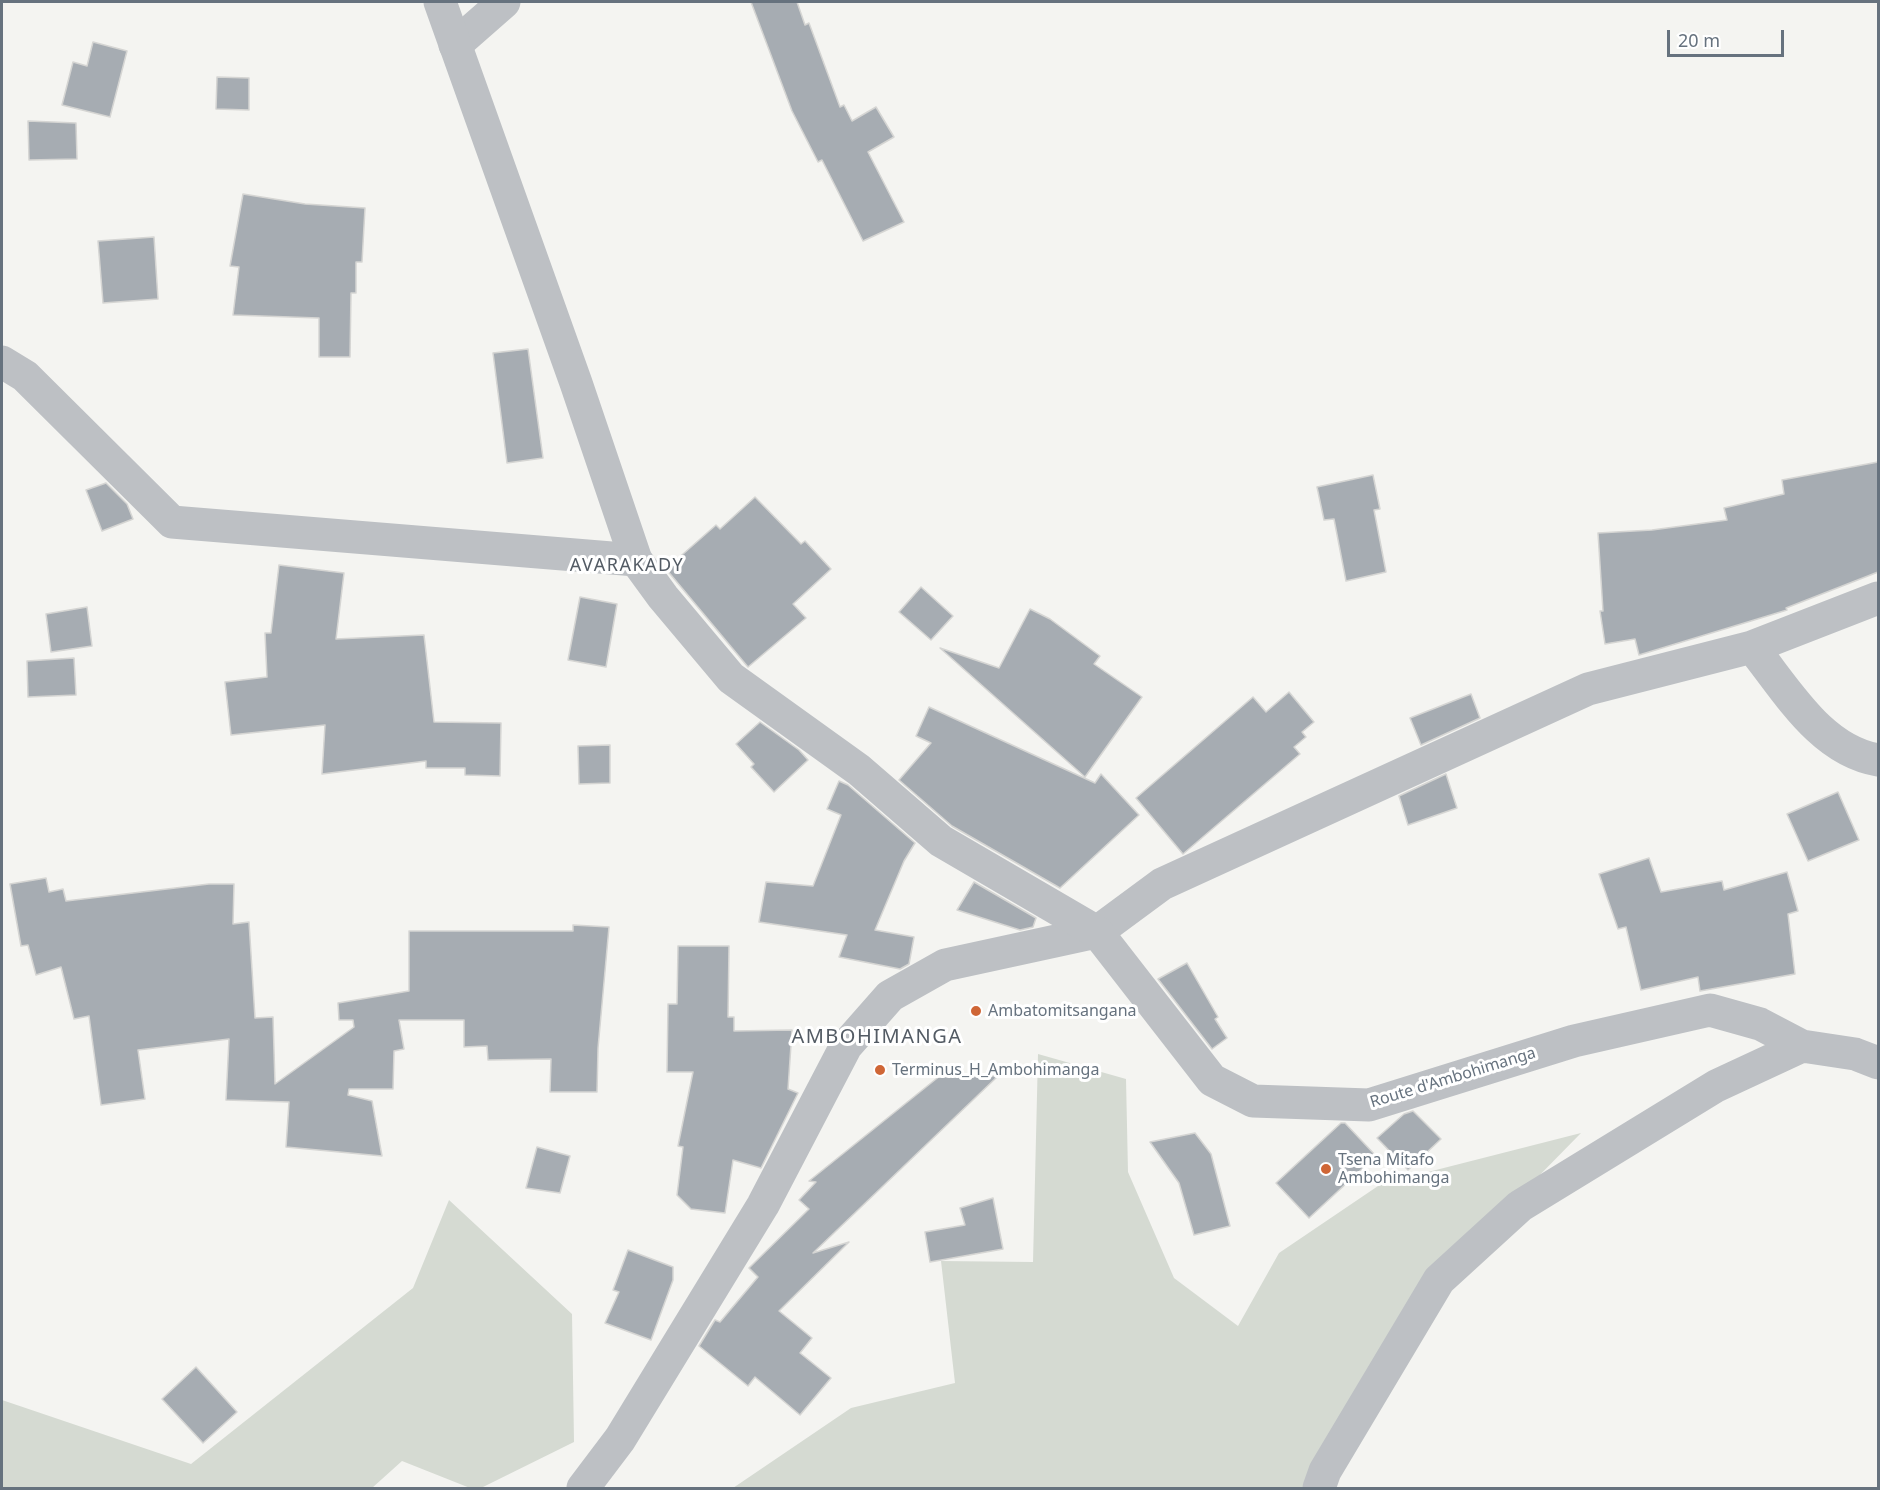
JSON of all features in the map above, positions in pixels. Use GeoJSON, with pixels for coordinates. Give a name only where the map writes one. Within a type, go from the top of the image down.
{"type":"FeatureCollection","features":[{"type":"Feature","properties":{"kind":"street"},"geometry":{"type":"LineString","coordinates":[[440,2],[576,383],[636,560],[663,597],[731,678],[860,770],[941,841],[1096,932]]}},
{"type":"Feature","properties":{"kind":"street"},"geometry":{"type":"LineString","coordinates":[[455,45],[504,2]]}},
{"type":"Feature","properties":{"kind":"street"},"geometry":{"type":"LineString","coordinates":[[2,362],[25,376],[172,522],[636,560]]}},
{"type":"Feature","properties":{"kind":"street"},"geometry":{"type":"LineString","coordinates":[[583,1488],[620,1438],[763,1205],[846,1046],[890,996],[945,964],[1096,932],[1162,885],[1588,689],[1752,647],[1878,598]]}},
{"type":"Feature","properties":{"kind":"street"},"geometry":{"type":"LineString","coordinates":[[1752,647],[1813,723],[1839,745],[1863,757],[1878,760]]}},
{"type":"Feature","properties":{"kind":"street","name":"Route d'Ambohimanga"},"geometry":{"type":"LineString","coordinates":[[1096,932],[1212,1080],[1253,1101],[1369,1105],[1574,1041],[1710,1010],[1760,1024],[1802,1046],[1855,1054],[1878,1063]]}},
{"type":"Feature","properties":{"kind":"street"},"geometry":{"type":"LineString","coordinates":[[1319,1488],[1325,1471],[1439,1280],[1512,1213],[1716,1086],[1802,1046]]}},
{"type":"Feature","properties":{"kind":"shaded area"},"geometry":{"type":"Polygon","coordinates":[[[1038,1054],[1126,1079],[1128,1172],[1174,1278],[1238,1326],[1279,1253],[1381,1184],[1581,1133],[1529,1186],[1304,1488],[733,1488],[851,1408],[955,1383],[941,1261],[1033,1262],[1038,1054]]]}},
{"type":"Feature","properties":{"kind":"shaded area"},"geometry":{"type":"Polygon","coordinates":[[[449,1200],[572,1314],[574,1442],[481,1488],[470,1488],[402,1461],[372,1488],[2,1488],[2,1400],[191,1464],[413,1288],[449,1200]]]}},
{"type":"Feature","properties":{"kind":"building"},"geometry":{"type":"Polygon","coordinates":[[[751,2],[797,2],[805,25],[809,23],[840,107],[844,105],[852,121],[876,107],[894,137],[868,152],[904,222],[863,241],[822,160],[818,162],[792,111],[751,2]]]}},
{"type":"Feature","properties":{"kind":"building"},"geometry":{"type":"Polygon","coordinates":[[[93,42],[127,51],[110,117],[62,105],[73,62],[87,66],[93,42]]]}},
{"type":"Feature","properties":{"kind":"building"},"geometry":{"type":"Polygon","coordinates":[[[217,77],[249,78],[249,110],[216,109],[217,77]]]}},
{"type":"Feature","properties":{"kind":"building"},"geometry":{"type":"Polygon","coordinates":[[[28,121],[76,123],[77,159],[29,160],[28,121]]]}},
{"type":"Feature","properties":{"kind":"building"},"geometry":{"type":"Polygon","coordinates":[[[243,194],[305,204],[365,208],[362,262],[356,262],[356,293],[351,293],[350,357],[319,357],[319,318],[233,315],[239,267],[230,266],[243,194]]]}},
{"type":"Feature","properties":{"kind":"building"},"geometry":{"type":"Polygon","coordinates":[[[154,237],[158,299],[103,303],[98,241],[154,237]]]}},
{"type":"Feature","properties":{"kind":"building"},"geometry":{"type":"Polygon","coordinates":[[[528,349],[543,458],[507,463],[493,353],[528,349]]]}},
{"type":"Feature","properties":{"kind":"building"},"geometry":{"type":"Polygon","coordinates":[[[1878,462],[1878,572],[1786,608],[1787,610],[1639,655],[1635,639],[1605,644],[1600,611],[1603,611],[1598,533],[1652,530],[1727,520],[1724,508],[1784,494],[1782,480],[1878,462]]]}},
{"type":"Feature","properties":{"kind":"building"},"geometry":{"type":"Polygon","coordinates":[[[1373,475],[1380,509],[1374,510],[1386,572],[1346,581],[1334,519],[1324,520],[1317,487],[1373,475]]]}},
{"type":"Feature","properties":{"kind":"building"},"geometry":{"type":"Polygon","coordinates":[[[106,483],[127,504],[133,519],[102,531],[86,490],[106,483]]]}},
{"type":"Feature","properties":{"kind":"building"},"geometry":{"type":"Polygon","coordinates":[[[755,497],[801,544],[805,541],[831,569],[793,604],[806,618],[748,667],[666,569],[716,525],[720,529],[755,497]]]}},
{"type":"Feature","properties":{"kind":"building"},"geometry":{"type":"Polygon","coordinates":[[[279,565],[344,573],[336,639],[424,635],[434,722],[501,723],[500,776],[465,775],[465,768],[426,768],[426,761],[322,774],[325,725],[231,735],[225,682],[267,677],[265,633],[271,633],[279,565]]]}},
{"type":"Feature","properties":{"kind":"building"},"geometry":{"type":"Polygon","coordinates":[[[921,587],[953,616],[931,640],[899,612],[921,587]]]}},
{"type":"Feature","properties":{"kind":"building"},"geometry":{"type":"Polygon","coordinates":[[[580,597],[617,604],[606,667],[568,660],[580,597]]]}},
{"type":"Feature","properties":{"kind":"building"},"geometry":{"type":"Polygon","coordinates":[[[87,607],[92,646],[51,652],[46,614],[87,607]]]}},
{"type":"Feature","properties":{"kind":"building"},"geometry":{"type":"Polygon","coordinates":[[[1030,609],[1050,619],[1100,656],[1094,664],[1142,697],[1085,777],[940,648],[999,668],[1030,609]]]}},
{"type":"Feature","properties":{"kind":"building"},"geometry":{"type":"Polygon","coordinates":[[[74,658],[76,695],[28,697],[27,661],[74,658]]]}},
{"type":"Feature","properties":{"kind":"building"},"geometry":{"type":"Polygon","coordinates":[[[1289,692],[1314,722],[1302,732],[1306,737],[1294,747],[1300,754],[1183,854],[1136,798],[1253,697],[1266,712],[1289,692]]]}},
{"type":"Feature","properties":{"kind":"building"},"geometry":{"type":"Polygon","coordinates":[[[1471,694],[1480,718],[1421,745],[1410,718],[1471,694]]]}},
{"type":"Feature","properties":{"kind":"building"},"geometry":{"type":"Polygon","coordinates":[[[929,707],[1095,783],[1101,774],[1139,815],[1060,888],[952,826],[899,780],[931,743],[916,736],[929,707]]]}},
{"type":"Feature","properties":{"kind":"building"},"geometry":{"type":"Polygon","coordinates":[[[760,722],[799,750],[808,760],[774,792],[751,767],[754,764],[736,744],[760,722]]]}},
{"type":"Feature","properties":{"kind":"building"},"geometry":{"type":"Polygon","coordinates":[[[610,745],[610,783],[579,784],[578,746],[610,745]]]}},
{"type":"Feature","properties":{"kind":"building"},"geometry":{"type":"Polygon","coordinates":[[[1446,774],[1457,808],[1408,825],[1399,796],[1446,774]]]}},
{"type":"Feature","properties":{"kind":"building"},"geometry":{"type":"Polygon","coordinates":[[[839,781],[848,785],[915,843],[904,861],[875,930],[914,937],[909,964],[900,969],[839,957],[847,935],[759,922],[766,882],[813,886],[841,815],[827,809],[839,781]]]}},
{"type":"Feature","properties":{"kind":"building"},"geometry":{"type":"Polygon","coordinates":[[[1838,792],[1859,840],[1808,861],[1787,814],[1838,792]]]}},
{"type":"Feature","properties":{"kind":"building"},"geometry":{"type":"Polygon","coordinates":[[[1649,858],[1661,892],[1722,881],[1724,890],[1787,872],[1798,911],[1788,914],[1795,974],[1700,991],[1698,977],[1641,990],[1626,927],[1618,929],[1599,874],[1649,858]]]}},
{"type":"Feature","properties":{"kind":"building"},"geometry":{"type":"Polygon","coordinates":[[[46,878],[49,892],[63,889],[66,901],[209,884],[234,884],[233,924],[249,922],[255,1018],[273,1017],[275,1084],[354,1027],[353,1020],[339,1020],[338,1003],[409,991],[409,931],[573,931],[573,925],[609,927],[598,1048],[597,1092],[550,1092],[551,1059],[488,1060],[487,1046],[464,1047],[464,1020],[399,1020],[404,1049],[394,1051],[393,1089],[349,1089],[348,1095],[372,1101],[382,1156],[286,1147],[289,1102],[226,1100],[229,1039],[138,1050],[145,1099],[101,1105],[89,1016],[74,1019],[61,967],[36,975],[28,945],[21,946],[10,884],[46,878]]]}},
{"type":"Feature","properties":{"kind":"building"},"geometry":{"type":"Polygon","coordinates":[[[974,882],[1036,918],[1033,927],[1020,930],[957,910],[974,882]]]}},
{"type":"Feature","properties":{"kind":"building"},"geometry":{"type":"Polygon","coordinates":[[[678,946],[729,946],[728,1017],[734,1017],[734,1031],[792,1030],[788,1089],[798,1093],[761,1168],[733,1160],[725,1213],[691,1209],[677,1195],[683,1147],[678,1146],[693,1072],[667,1072],[668,1004],[677,1004],[678,946]]]}},
{"type":"Feature","properties":{"kind":"building"},"geometry":{"type":"Polygon","coordinates":[[[1187,963],[1218,1017],[1215,1019],[1227,1038],[1212,1049],[1158,979],[1187,963]]]}},
{"type":"Feature","properties":{"kind":"building"},"geometry":{"type":"Polygon","coordinates":[[[941,1075],[998,1076],[813,1253],[849,1242],[779,1311],[812,1338],[800,1353],[831,1378],[800,1415],[755,1377],[748,1386],[699,1346],[715,1320],[720,1322],[758,1277],[749,1268],[809,1209],[799,1200],[816,1182],[809,1181],[941,1075]]]}},
{"type":"Feature","properties":{"kind":"building"},"geometry":{"type":"Polygon","coordinates":[[[1413,1111],[1441,1139],[1408,1170],[1377,1138],[1404,1114],[1413,1111]]]}},
{"type":"Feature","properties":{"kind":"building","name":"Tsena Mitafo Ambohimanga"},"geometry":{"type":"Polygon","coordinates":[[[1341,1123],[1345,1123],[1376,1156],[1309,1218],[1276,1183],[1341,1123]]]}},
{"type":"Feature","properties":{"kind":"building"},"geometry":{"type":"Polygon","coordinates":[[[1195,1133],[1211,1154],[1230,1226],[1194,1235],[1179,1183],[1150,1142],[1195,1133]]]}},
{"type":"Feature","properties":{"kind":"building"},"geometry":{"type":"Polygon","coordinates":[[[537,1147],[570,1156],[560,1193],[526,1188],[537,1147]]]}},
{"type":"Feature","properties":{"kind":"building"},"geometry":{"type":"Polygon","coordinates":[[[993,1198],[1003,1249],[930,1262],[925,1232],[965,1225],[960,1208],[993,1198]]]}},
{"type":"Feature","properties":{"kind":"building"},"geometry":{"type":"Polygon","coordinates":[[[628,1250],[673,1267],[673,1280],[651,1340],[605,1323],[619,1292],[613,1290],[628,1250]]]}},
{"type":"Feature","properties":{"kind":"building"},"geometry":{"type":"Polygon","coordinates":[[[196,1367],[237,1412],[203,1443],[162,1399],[196,1367]]]}},
{"type":"Feature","properties":{"kind":"place","name":"Ambatomitsangana"},"geometry":{"type":"Point","coordinates":[976,1011]}},
{"type":"Feature","properties":{"kind":"place","name":"Terminus_H_Ambohimanga"},"geometry":{"type":"Point","coordinates":[880,1070]}},
{"type":"Feature","properties":{"kind":"place","name":"Tsena Mitafo Ambohimanga"},"geometry":{"type":"Point","coordinates":[1326,1169]}},
{"type":"Feature","properties":{"kind":"district","name":"AVARAKADY"},"geometry":{"type":"Point","coordinates":[627,566]}},
{"type":"Feature","properties":{"kind":"district","name":"AMBOHIMANGA"},"geometry":{"type":"Point","coordinates":[877,1037]}}]}
